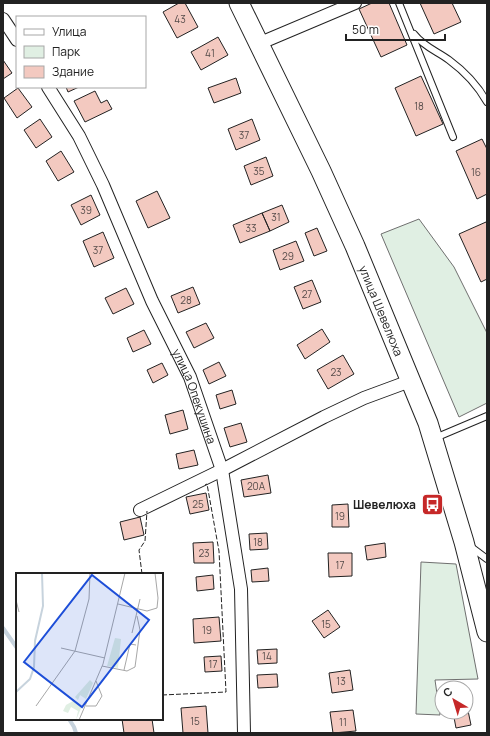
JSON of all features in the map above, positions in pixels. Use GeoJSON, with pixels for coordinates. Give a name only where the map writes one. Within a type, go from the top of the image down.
{"type":"FeatureCollection","features":[{"type":"Feature","properties":{"kind":"main road","name":"улица Шевелюха"},"geometry":{"type":"LineString","coordinates":[[239,3],[321,171],[355,246],[433,438],[464,542],[487,632]]}},
{"type":"Feature","properties":{"kind":"street"},"geometry":{"type":"LineString","coordinates":[[258,44],[355,3]]}},
{"type":"Feature","properties":{"kind":"street"},"geometry":{"type":"LineString","coordinates":[[3,20],[16,39]]}},
{"type":"Feature","properties":{"kind":"street","name":"улица Опекушина"},"geometry":{"type":"LineString","coordinates":[[49,88],[80,136],[103,185],[152,301],[190,377],[222,470],[241,589],[244,733]]}},
{"type":"Feature","properties":{"kind":"street"},"geometry":{"type":"LineString","coordinates":[[140,510],[222,470],[324,417],[364,398],[410,381]]}},
{"type":"Feature","properties":{"kind":"lane"},"geometry":{"type":"LineString","coordinates":[[399,3],[453,137]]}},
{"type":"Feature","properties":{"kind":"lane"},"geometry":{"type":"LineString","coordinates":[[411,30],[425,45],[456,65],[479,89],[487,102]]}},
{"type":"Feature","properties":{"kind":"lane"},"geometry":{"type":"LineString","coordinates":[[433,438],[487,416]]}},
{"type":"Feature","properties":{"kind":"lane"},"geometry":{"type":"LineString","coordinates":[[464,542],[487,559]]}},
{"type":"Feature","properties":{"kind":"green space"},"geometry":{"type":"Polygon","coordinates":[[[419,219],[454,267],[487,333],[487,403],[459,417],[381,234],[419,219]]]}},
{"type":"Feature","properties":{"kind":"green space"},"geometry":{"type":"Polygon","coordinates":[[[421,562],[456,564],[478,679],[434,680],[434,715],[416,714],[421,562]]]}},
{"type":"Feature","properties":{"kind":"building"},"geometry":{"type":"Polygon","coordinates":[[[179,3],[185,3],[198,27],[177,38],[163,12],[179,3]]]}},
{"type":"Feature","properties":{"kind":"building"},"geometry":{"type":"Polygon","coordinates":[[[372,3],[389,3],[407,45],[381,57],[359,9],[372,3]]]}},
{"type":"Feature","properties":{"kind":"building"},"geometry":{"type":"Polygon","coordinates":[[[420,3],[452,3],[461,22],[434,34],[420,3]]]}},
{"type":"Feature","properties":{"kind":"building"},"geometry":{"type":"Polygon","coordinates":[[[218,37],[228,55],[201,70],[191,52],[218,37]]]}},
{"type":"Feature","properties":{"kind":"building"},"geometry":{"type":"Polygon","coordinates":[[[3,60],[12,73],[3,79],[3,60]]]}},
{"type":"Feature","properties":{"kind":"building"},"geometry":{"type":"Polygon","coordinates":[[[421,76],[443,124],[416,136],[395,88],[421,76]]]}},
{"type":"Feature","properties":{"kind":"building"},"geometry":{"type":"Polygon","coordinates":[[[236,78],[241,93],[214,103],[208,88],[236,78]]]}},
{"type":"Feature","properties":{"kind":"building"},"geometry":{"type":"Polygon","coordinates":[[[18,88],[32,107],[17,118],[4,98],[18,88]]]}},
{"type":"Feature","properties":{"kind":"building"},"geometry":{"type":"Polygon","coordinates":[[[66,88],[77,88],[68,92],[66,88]]]}},
{"type":"Feature","properties":{"kind":"building"},"geometry":{"type":"Polygon","coordinates":[[[95,91],[101,103],[107,100],[112,109],[85,122],[74,101],[95,91]]]}},
{"type":"Feature","properties":{"kind":"building"},"geometry":{"type":"Polygon","coordinates":[[[40,119],[52,137],[36,148],[24,130],[40,119]]]}},
{"type":"Feature","properties":{"kind":"building"},"geometry":{"type":"Polygon","coordinates":[[[252,119],[260,140],[236,150],[228,129],[252,119]]]}},
{"type":"Feature","properties":{"kind":"building"},"geometry":{"type":"Polygon","coordinates":[[[482,139],[487,149],[487,194],[477,199],[456,151],[482,139]]]}},
{"type":"Feature","properties":{"kind":"building"},"geometry":{"type":"Polygon","coordinates":[[[61,151],[74,172],[58,181],[46,161],[61,151]]]}},
{"type":"Feature","properties":{"kind":"building"},"geometry":{"type":"Polygon","coordinates":[[[266,157],[273,176],[251,185],[244,166],[266,157]]]}},
{"type":"Feature","properties":{"kind":"building"},"geometry":{"type":"Polygon","coordinates":[[[157,191],[170,218],[148,228],[136,201],[157,191]]]}},
{"type":"Feature","properties":{"kind":"building"},"geometry":{"type":"Polygon","coordinates":[[[91,195],[100,215],[81,225],[71,205],[91,195]]]}},
{"type":"Feature","properties":{"kind":"building"},"geometry":{"type":"Polygon","coordinates":[[[282,205],[289,222],[270,231],[262,213],[282,205]]]}},
{"type":"Feature","properties":{"kind":"building"},"geometry":{"type":"Polygon","coordinates":[[[262,213],[270,231],[240,243],[233,225],[262,213]]]}},
{"type":"Feature","properties":{"kind":"building"},"geometry":{"type":"Polygon","coordinates":[[[486,222],[487,279],[481,282],[459,234],[486,222]]]}},
{"type":"Feature","properties":{"kind":"building"},"geometry":{"type":"Polygon","coordinates":[[[317,228],[327,251],[314,256],[305,233],[317,228]]]}},
{"type":"Feature","properties":{"kind":"building"},"geometry":{"type":"Polygon","coordinates":[[[103,232],[114,258],[94,267],[83,241],[103,232]]]}},
{"type":"Feature","properties":{"kind":"building"},"geometry":{"type":"Polygon","coordinates":[[[296,241],[304,261],[280,270],[273,250],[296,241]]]}},
{"type":"Feature","properties":{"kind":"building"},"geometry":{"type":"Polygon","coordinates":[[[312,280],[321,302],[303,309],[294,287],[312,280]]]}},
{"type":"Feature","properties":{"kind":"building"},"geometry":{"type":"Polygon","coordinates":[[[193,287],[200,304],[178,313],[171,296],[193,287]]]}},
{"type":"Feature","properties":{"kind":"building"},"geometry":{"type":"Polygon","coordinates":[[[126,288],[134,304],[113,314],[105,298],[126,288]]]}},
{"type":"Feature","properties":{"kind":"building"},"geometry":{"type":"Polygon","coordinates":[[[206,323],[214,338],[194,348],[186,332],[206,323]]]}},
{"type":"Feature","properties":{"kind":"building"},"geometry":{"type":"Polygon","coordinates":[[[322,329],[330,342],[305,359],[297,345],[322,329]]]}},
{"type":"Feature","properties":{"kind":"building"},"geometry":{"type":"Polygon","coordinates":[[[144,330],[151,344],[133,352],[127,338],[144,330]]]}},
{"type":"Feature","properties":{"kind":"building"},"geometry":{"type":"Polygon","coordinates":[[[343,355],[354,374],[328,389],[317,370],[343,355]]]}},
{"type":"Feature","properties":{"kind":"building"},"geometry":{"type":"Polygon","coordinates":[[[219,362],[226,376],[209,384],[203,370],[219,362]]]}},
{"type":"Feature","properties":{"kind":"building"},"geometry":{"type":"Polygon","coordinates":[[[162,363],[168,375],[153,383],[147,370],[162,363]]]}},
{"type":"Feature","properties":{"kind":"building"},"geometry":{"type":"Polygon","coordinates":[[[232,390],[236,404],[220,409],[216,395],[232,390]]]}},
{"type":"Feature","properties":{"kind":"building"},"geometry":{"type":"Polygon","coordinates":[[[183,410],[188,429],[170,434],[165,415],[183,410]]]}},
{"type":"Feature","properties":{"kind":"building"},"geometry":{"type":"Polygon","coordinates":[[[241,423],[247,442],[230,447],[224,428],[241,423]]]}},
{"type":"Feature","properties":{"kind":"building"},"geometry":{"type":"Polygon","coordinates":[[[194,450],[198,465],[179,469],[176,454],[194,450]]]}},
{"type":"Feature","properties":{"kind":"building"},"geometry":{"type":"Polygon","coordinates":[[[268,475],[271,493],[244,497],[241,480],[268,475]]]}},
{"type":"Feature","properties":{"kind":"building"},"geometry":{"type":"Polygon","coordinates":[[[206,493],[209,510],[190,514],[186,497],[206,493]]]}},
{"type":"Feature","properties":{"kind":"building"},"geometry":{"type":"Polygon","coordinates":[[[348,504],[349,527],[332,527],[332,505],[348,504]]]}},
{"type":"Feature","properties":{"kind":"building"},"geometry":{"type":"Polygon","coordinates":[[[140,517],[144,535],[124,540],[120,522],[140,517]]]}},
{"type":"Feature","properties":{"kind":"building"},"geometry":{"type":"Polygon","coordinates":[[[267,533],[268,549],[250,550],[249,534],[267,533]]]}},
{"type":"Feature","properties":{"kind":"building"},"geometry":{"type":"Polygon","coordinates":[[[213,542],[214,563],[194,563],[193,543],[213,542]]]}},
{"type":"Feature","properties":{"kind":"building"},"geometry":{"type":"Polygon","coordinates":[[[385,543],[386,557],[367,560],[365,546],[385,543]]]}},
{"type":"Feature","properties":{"kind":"building"},"geometry":{"type":"Polygon","coordinates":[[[328,553],[352,553],[352,576],[329,577],[328,553]]]}},
{"type":"Feature","properties":{"kind":"building"},"geometry":{"type":"Polygon","coordinates":[[[268,568],[269,581],[252,582],[251,570],[268,568]]]}},
{"type":"Feature","properties":{"kind":"building"},"geometry":{"type":"Polygon","coordinates":[[[213,575],[214,589],[197,591],[196,577],[213,575]]]}},
{"type":"Feature","properties":{"kind":"building"},"geometry":{"type":"Polygon","coordinates":[[[328,610],[340,627],[324,638],[312,621],[328,610]]]}},
{"type":"Feature","properties":{"kind":"building"},"geometry":{"type":"Polygon","coordinates":[[[219,617],[221,641],[194,643],[193,619],[219,617]]]}},
{"type":"Feature","properties":{"kind":"building"},"geometry":{"type":"Polygon","coordinates":[[[277,649],[277,663],[258,664],[257,650],[277,649]]]}},
{"type":"Feature","properties":{"kind":"building"},"geometry":{"type":"Polygon","coordinates":[[[221,656],[222,671],[205,672],[204,657],[221,656]]]}},
{"type":"Feature","properties":{"kind":"building"},"geometry":{"type":"Polygon","coordinates":[[[350,670],[353,690],[332,693],[329,673],[350,670]]]}},
{"type":"Feature","properties":{"kind":"building"},"geometry":{"type":"Polygon","coordinates":[[[277,674],[278,687],[258,688],[257,675],[277,674]]]}},
{"type":"Feature","properties":{"kind":"building"},"geometry":{"type":"Polygon","coordinates":[[[206,706],[208,733],[183,733],[181,708],[206,706]]]}},
{"type":"Feature","properties":{"kind":"building"},"geometry":{"type":"Polygon","coordinates":[[[353,710],[356,731],[333,733],[330,712],[353,710]]]}},
{"type":"Feature","properties":{"kind":"building"},"geometry":{"type":"Polygon","coordinates":[[[122,720],[152,720],[154,733],[124,733],[122,720]]]}},
{"type":"Feature","properties":{"kind":"building"},"geometry":{"type":"Polygon","coordinates":[[[454,720],[470,720],[471,725],[456,728],[454,720]]]}},
{"type":"Feature","properties":{"kind":"waterway"},"geometry":{"type":"LineString","coordinates":[[3,628],[16,647]]}},
{"type":"Feature","properties":{"kind":"waterway"},"geometry":{"type":"LineString","coordinates":[[70,720],[76,733]]}},
{"type":"Feature","properties":{"kind":"fence"},"geometry":{"type":"LineString","coordinates":[[163,695],[226,692],[219,551],[207,484],[205,485]]}},
{"type":"Feature","properties":{"kind":"fence"},"geometry":{"type":"LineString","coordinates":[[142,573],[139,550],[145,541],[147,511]]}},
{"type":"Feature","properties":{"kind":"place","name":"Шевелюха"},"geometry":{"type":"Point","coordinates":[432,504]}}]}
